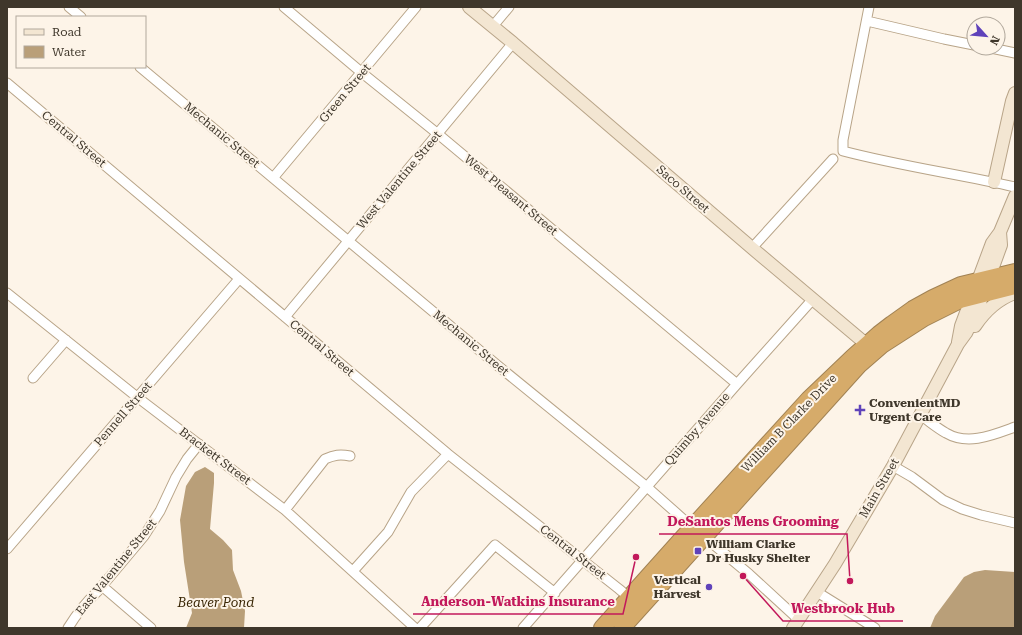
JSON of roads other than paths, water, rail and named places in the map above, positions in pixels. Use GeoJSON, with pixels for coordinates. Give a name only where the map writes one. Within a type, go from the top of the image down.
{"type":"FeatureCollection","features":[{"type":"Feature","properties":{"kind":"highway","name":"William B Clarke Drive"},"geometry":{"type":"LineString","coordinates":[[980,287],[1015,272]]}},
{"type":"Feature","properties":{"kind":"highway","name":"William B Clarke Drive"},"geometry":{"type":"LineString","coordinates":[[602,628],[635,602],[698,532],[809,400],[871,348],[892,324],[913,309],[961,285],[980,287],[1015,286]]}},
{"type":"Feature","properties":{"kind":"highway","name":"William B Clarke Drive"},"geometry":{"type":"LineString","coordinates":[[622,628],[635,602]]}},
{"type":"Feature","properties":{"kind":"main road","name":"Saco Street"},"geometry":{"type":"LineString","coordinates":[[469,7],[871,348]]}},
{"type":"Feature","properties":{"kind":"main road"},"geometry":{"type":"LineString","coordinates":[[994,182],[1015,93]]}},
{"type":"Feature","properties":{"kind":"main road","name":"Main Street"},"geometry":{"type":"LineString","coordinates":[[796,624],[893,466],[958,344],[972,323],[980,287],[1001,245],[1000,232],[1015,196]]}},
{"type":"Feature","properties":{"kind":"main road"},"geometry":{"type":"LineString","coordinates":[[958,344],[968,337],[981,318],[992,306],[1007,296],[1015,293]]}},
{"type":"Feature","properties":{"kind":"street"},"geometry":{"type":"LineString","coordinates":[[69,7],[80,16]]}},
{"type":"Feature","properties":{"kind":"street","name":"West Pleasant Street"},"geometry":{"type":"LineString","coordinates":[[284,7],[737,384]]}},
{"type":"Feature","properties":{"kind":"street","name":"Green Street"},"geometry":{"type":"LineString","coordinates":[[273,178],[416,7]]}},
{"type":"Feature","properties":{"kind":"street"},"geometry":{"type":"LineString","coordinates":[[493,26],[509,7]]}},
{"type":"Feature","properties":{"kind":"street"},"geometry":{"type":"LineString","coordinates":[[869,7],[843,140],[843,151],[1015,187]]}},
{"type":"Feature","properties":{"kind":"street"},"geometry":{"type":"LineString","coordinates":[[867,21],[966,43]]}},
{"type":"Feature","properties":{"kind":"street","name":"West Valentine Street"},"geometry":{"type":"LineString","coordinates":[[285,317],[513,43]]}},
{"type":"Feature","properties":{"kind":"street","name":"Mechanic Street"},"geometry":{"type":"LineString","coordinates":[[141,68],[348,242],[647,487],[749,574],[796,624]]}},
{"type":"Feature","properties":{"kind":"street","name":"Central Street"},"geometry":{"type":"LineString","coordinates":[[7,83],[448,454],[635,602]]}},
{"type":"Feature","properties":{"kind":"street"},"geometry":{"type":"LineString","coordinates":[[752,248],[833,159]]}},
{"type":"Feature","properties":{"kind":"street","name":"Pennell Street"},"geometry":{"type":"LineString","coordinates":[[7,549],[239,279]]}},
{"type":"Feature","properties":{"kind":"street","name":"Brackett Street"},"geometry":{"type":"LineString","coordinates":[[7,293],[137,397],[285,510],[415,628]]}},
{"type":"Feature","properties":{"kind":"street","name":"Quimby Avenue"},"geometry":{"type":"LineString","coordinates":[[523,628],[813,299]]}},
{"type":"Feature","properties":{"kind":"street"},"geometry":{"type":"LineString","coordinates":[[33,378],[66,340]]}},
{"type":"Feature","properties":{"kind":"street"},"geometry":{"type":"LineString","coordinates":[[920,415],[946,434],[966,439],[984,438],[1015,427]]}},
{"type":"Feature","properties":{"kind":"street","name":"East Valentine Street"},"geometry":{"type":"LineString","coordinates":[[68,628],[86,604],[144,536],[160,511],[176,477],[187,459],[199,444]]}},
{"type":"Feature","properties":{"kind":"street"},"geometry":{"type":"LineString","coordinates":[[353,571],[388,532],[411,492],[448,454]]}},
{"type":"Feature","properties":{"kind":"street"},"geometry":{"type":"LineString","coordinates":[[285,510],[325,459],[333,455],[350,456]]}},
{"type":"Feature","properties":{"kind":"street"},"geometry":{"type":"LineString","coordinates":[[893,466],[912,477],[943,500],[962,509],[1015,523]]}},
{"type":"Feature","properties":{"kind":"street"},"geometry":{"type":"LineString","coordinates":[[420,628],[495,545],[554,593]]}},
{"type":"Feature","properties":{"kind":"street"},"geometry":{"type":"LineString","coordinates":[[102,586],[151,628]]}},
{"type":"Feature","properties":{"kind":"street"},"geometry":{"type":"LineString","coordinates":[[817,592],[875,628]]}},
{"type":"Feature","properties":{"kind":"water","name":"Beaver Pond"},"geometry":{"type":"Polygon","coordinates":[[[205,467],[214,473],[210,529],[232,550],[233,570],[241,591],[245,611],[244,628],[186,628],[192,613],[184,562],[180,520],[186,486],[195,472],[205,467]]]}},
{"type":"Feature","properties":{"kind":"water"},"geometry":{"type":"Polygon","coordinates":[[[985,570],[1015,572],[1015,628],[930,628],[935,616],[964,577],[974,572],[985,570]]]}},
{"type":"Feature","properties":{"kind":"place","name":"ConvenientMD Urgent Care"},"geometry":{"type":"Point","coordinates":[860,410]}},
{"type":"Feature","properties":{"kind":"place","name":"William Clarke Dr Husky Shelter"},"geometry":{"type":"Point","coordinates":[698,551]}},
{"type":"Feature","properties":{"kind":"place","name":"Anderson-Watkins Insurance"},"geometry":{"type":"Point","coordinates":[636,557]}},
{"type":"Feature","properties":{"kind":"place","name":"Westbrook Hub"},"geometry":{"type":"Point","coordinates":[743,576]}},
{"type":"Feature","properties":{"kind":"place","name":"DeSantos Mens Grooming"},"geometry":{"type":"Point","coordinates":[850,581]}},
{"type":"Feature","properties":{"kind":"place","name":"Vertical Harvest"},"geometry":{"type":"Point","coordinates":[709,587]}}]}
